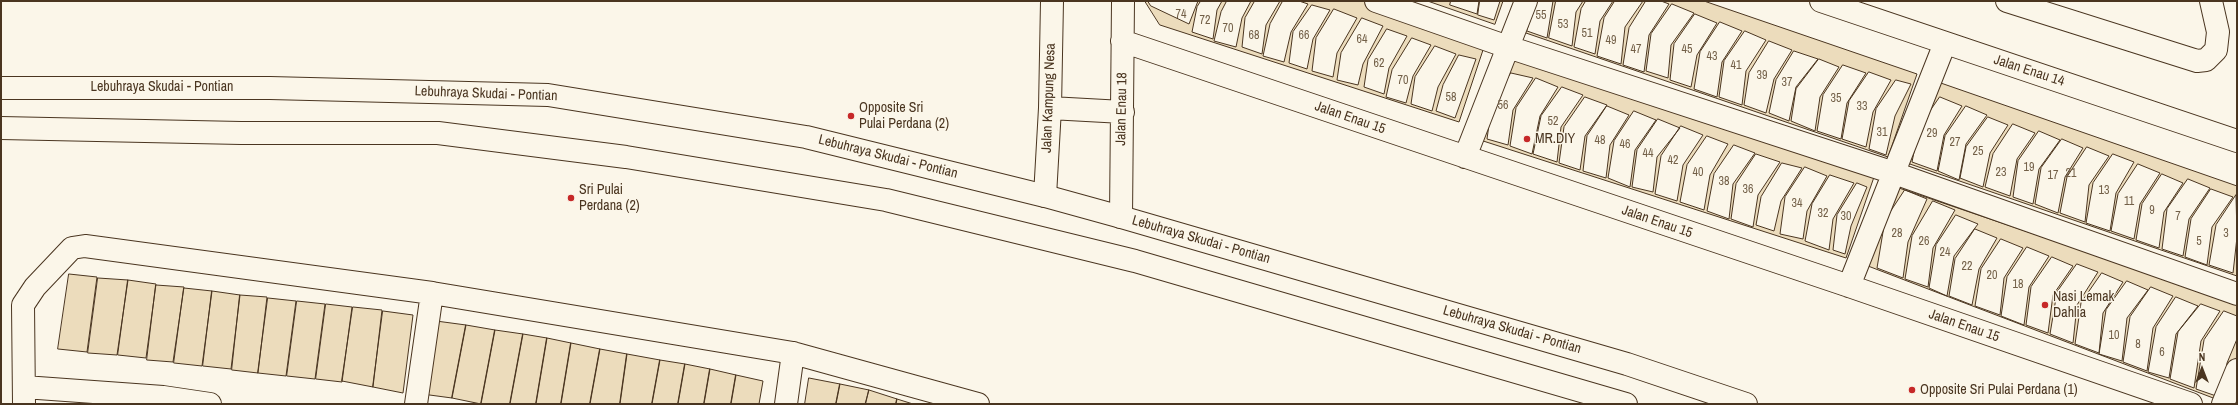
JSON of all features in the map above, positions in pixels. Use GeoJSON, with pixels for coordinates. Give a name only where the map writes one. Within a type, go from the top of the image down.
{"type":"FeatureCollection","features":[{"type":"Feature","properties":{"kind":"main road","name":"Jalan Kampung Nesa"},"geometry":{"type":"LineString","coordinates":[[1045,196],[1050,108],[1052,1]]}},
{"type":"Feature","properties":{"kind":"main road","name":"Jalan Enau 18"},"geometry":{"type":"LineString","coordinates":[[1121,217],[1123,1]]}},
{"type":"Feature","properties":{"kind":"main road"},"geometry":{"type":"LineString","coordinates":[[1376,1],[1508,48],[1894,173],[2237,294]]}},
{"type":"Feature","properties":{"kind":"main road"},"geometry":{"type":"LineString","coordinates":[[1465,157],[1526,1]]}},
{"type":"Feature","properties":{"kind":"main road","name":"Jalan Enau 14"},"geometry":{"type":"LineString","coordinates":[[1821,1],[2237,141]]}},
{"type":"Feature","properties":{"kind":"main road"},"geometry":{"type":"LineString","coordinates":[[2007,1],[2197,61],[2206,60],[2216,50],[2218,32],[2211,1]]}},
{"type":"Feature","properties":{"kind":"main road","name":"Jalan Enau 15"},"geometry":{"type":"LineString","coordinates":[[1122,42],[1849,286],[2191,404]]}},
{"type":"Feature","properties":{"kind":"main road"},"geometry":{"type":"LineString","coordinates":[[1849,286],[1945,43]]}},
{"type":"Feature","properties":{"kind":"main road","name":"Lebuhraya Skudai - Pontian"},"geometry":{"type":"LineString","coordinates":[[1,88],[262,88],[548,94],[806,137],[1045,196],[1121,217],[1627,364],[1746,404]]}},
{"type":"Feature","properties":{"kind":"main road"},"geometry":{"type":"LineString","coordinates":[[1050,108],[1123,112]]}},
{"type":"Feature","properties":{"kind":"main road"},"geometry":{"type":"LineString","coordinates":[[1,128],[241,133],[438,133],[626,156],[886,200],[1135,261],[1626,404]]}},
{"type":"Feature","properties":{"kind":"main road"},"geometry":{"type":"LineString","coordinates":[[210,404],[162,397],[24,396],[23,304],[35,287],[72,248],[85,246],[432,293],[794,353],[978,404]]}},
{"type":"Feature","properties":{"kind":"main road"},"geometry":{"type":"LineString","coordinates":[[416,404],[432,293]]}},
{"type":"Feature","properties":{"kind":"main road"},"geometry":{"type":"LineString","coordinates":[[786,404],[794,353]]}},
{"type":"Feature","properties":{"kind":"main road"},"geometry":{"type":"LineString","coordinates":[[2223,404],[2237,370]]}},
{"type":"Feature","properties":{"kind":"building"},"geometry":{"type":"Polygon","coordinates":[[[1145,1],[1369,1],[1486,41],[1459,122],[1160,25],[1145,1]]]}},
{"type":"Feature","properties":{"kind":"building"},"geometry":{"type":"Polygon","coordinates":[[[1148,1],[1198,1],[1189,24],[1151,6],[1148,1]]]}},
{"type":"Feature","properties":{"kind":"building"},"geometry":{"type":"Polygon","coordinates":[[[1201,1],[1222,1],[1217,10],[1213,39],[1192,32],[1197,7],[1201,1]]]}},
{"type":"Feature","properties":{"kind":"building"},"geometry":{"type":"Polygon","coordinates":[[[1227,1],[1251,1],[1242,18],[1236,47],[1214,41],[1221,12],[1227,1]]]}},
{"type":"Feature","properties":{"kind":"building"},"geometry":{"type":"Polygon","coordinates":[[[1255,1],[1280,1],[1266,25],[1262,54],[1242,47],[1245,18],[1255,1]]]}},
{"type":"Feature","properties":{"kind":"building"},"geometry":{"type":"Polygon","coordinates":[[[1283,1],[1299,1],[1308,4],[1291,32],[1284,62],[1263,56],[1270,24],[1283,1]]]}},
{"type":"Feature","properties":{"kind":"building"},"geometry":{"type":"Polygon","coordinates":[[[1428,1],[1503,1],[1495,24],[1428,1]]]}},
{"type":"Feature","properties":{"kind":"building"},"geometry":{"type":"Polygon","coordinates":[[[1451,1],[1479,1],[1477,14],[1450,5],[1451,1]]]}},
{"type":"Feature","properties":{"kind":"building"},"geometry":{"type":"Polygon","coordinates":[[[1480,1],[1500,1],[1494,20],[1478,15],[1480,1]]]}},
{"type":"Feature","properties":{"kind":"building"},"geometry":{"type":"Polygon","coordinates":[[[1534,1],[1704,1],[1917,74],[1888,157],[1523,32],[1534,1]]]}},
{"type":"Feature","properties":{"kind":"building"},"geometry":{"type":"Polygon","coordinates":[[[1536,1],[1553,1],[1547,38],[1527,31],[1536,1]]]}},
{"type":"Feature","properties":{"kind":"building"},"geometry":{"type":"Polygon","coordinates":[[[1556,1],[1583,1],[1576,12],[1572,46],[1549,38],[1556,1]]]}},
{"type":"Feature","properties":{"kind":"building"},"geometry":{"type":"Polygon","coordinates":[[[1586,1],[1613,1],[1600,21],[1595,54],[1574,47],[1581,9],[1586,1]]]}},
{"type":"Feature","properties":{"kind":"building"},"geometry":{"type":"Polygon","coordinates":[[[1615,1],[1643,1],[1625,27],[1621,64],[1597,56],[1604,18],[1615,1]]]}},
{"type":"Feature","properties":{"kind":"building"},"geometry":{"type":"Polygon","coordinates":[[[1646,1],[1661,1],[1669,4],[1649,35],[1644,72],[1623,65],[1629,28],[1646,1]]]}},
{"type":"Feature","properties":{"kind":"building"},"geometry":{"type":"Polygon","coordinates":[[[1672,4],[1694,13],[1671,45],[1668,78],[1646,71],[1651,34],[1672,4]]]}},
{"type":"Feature","properties":{"kind":"building"},"geometry":{"type":"Polygon","coordinates":[[[1312,5],[1330,10],[1313,39],[1307,69],[1289,63],[1293,32],[1312,5]]]}},
{"type":"Feature","properties":{"kind":"building"},"geometry":{"type":"Polygon","coordinates":[[[1334,9],[1357,18],[1337,53],[1333,77],[1312,71],[1316,38],[1334,9]]]}},
{"type":"Feature","properties":{"kind":"building"},"geometry":{"type":"Polygon","coordinates":[[[1695,14],[1717,23],[1697,55],[1691,87],[1670,80],[1674,44],[1695,14]]]}},
{"type":"Feature","properties":{"kind":"building"},"geometry":{"type":"Polygon","coordinates":[[[1362,18],[1383,26],[1363,64],[1358,85],[1337,80],[1341,53],[1362,18]]]}},
{"type":"Feature","properties":{"kind":"building"},"geometry":{"type":"Polygon","coordinates":[[[1720,22],[1742,31],[1722,62],[1717,97],[1694,89],[1700,52],[1720,22]]]}},
{"type":"Feature","properties":{"kind":"building"},"geometry":{"type":"Polygon","coordinates":[[[1387,29],[1407,36],[1389,68],[1384,94],[1364,87],[1368,60],[1387,29]]]}},
{"type":"Feature","properties":{"kind":"building"},"geometry":{"type":"Polygon","coordinates":[[[1745,31],[1766,40],[1746,71],[1742,105],[1719,97],[1724,61],[1745,31]]]}},
{"type":"Feature","properties":{"kind":"building"},"geometry":{"type":"Polygon","coordinates":[[[1412,38],[1431,45],[1413,76],[1406,103],[1386,97],[1392,70],[1412,38]]]}},
{"type":"Feature","properties":{"kind":"building"},"geometry":{"type":"Polygon","coordinates":[[[1769,41],[1792,50],[1774,79],[1766,113],[1744,105],[1749,73],[1769,41]]]}},
{"type":"Feature","properties":{"kind":"building"},"geometry":{"type":"Polygon","coordinates":[[[1435,46],[1456,54],[1438,87],[1432,111],[1411,104],[1415,77],[1435,46]]]}},
{"type":"Feature","properties":{"kind":"building"},"geometry":{"type":"Polygon","coordinates":[[[1794,51],[1818,59],[1796,87],[1789,121],[1769,113],[1776,80],[1794,51]]]}},
{"type":"Feature","properties":{"kind":"building"},"geometry":{"type":"Polygon","coordinates":[[[1459,55],[1476,59],[1455,118],[1436,111],[1443,85],[1459,55]]]}},
{"type":"Feature","properties":{"kind":"building"},"geometry":{"type":"Polygon","coordinates":[[[1508,56],[1874,177],[1846,258],[1477,139],[1508,56]]]}},
{"type":"Feature","properties":{"kind":"building"},"geometry":{"type":"Polygon","coordinates":[[[1819,59],[1839,67],[1820,97],[1815,131],[1791,121],[1796,89],[1819,59]]]}},
{"type":"Feature","properties":{"kind":"building"},"geometry":{"type":"Polygon","coordinates":[[[1843,65],[1866,73],[1847,103],[1841,139],[1817,131],[1823,95],[1843,65]]]}},
{"type":"Feature","properties":{"kind":"building"},"geometry":{"type":"Polygon","coordinates":[[[1869,72],[1891,80],[1873,112],[1866,147],[1842,139],[1849,101],[1869,72]]]}},
{"type":"Feature","properties":{"kind":"building"},"geometry":{"type":"Polygon","coordinates":[[[1511,73],[1533,78],[1513,110],[1508,145],[1487,139],[1492,103],[1511,73]]]}},
{"type":"Feature","properties":{"kind":"building"},"geometry":{"type":"Polygon","coordinates":[[[1536,78],[1558,87],[1540,116],[1532,154],[1510,146],[1516,108],[1536,78]]]}},
{"type":"Feature","properties":{"kind":"building"},"geometry":{"type":"Polygon","coordinates":[[[1896,80],[1911,84],[1895,116],[1886,155],[1869,149],[1876,109],[1896,80]]]}},
{"type":"Feature","properties":{"kind":"building"},"geometry":{"type":"Polygon","coordinates":[[[1935,81],[2237,186],[2237,276],[1904,162],[1935,81]]]}},
{"type":"Feature","properties":{"kind":"building"},"geometry":{"type":"Polygon","coordinates":[[[1562,87],[1583,95],[1561,127],[1557,162],[1533,154],[1541,116],[1562,87]]]}},
{"type":"Feature","properties":{"kind":"building"},"geometry":{"type":"Polygon","coordinates":[[[1585,97],[1607,105],[1585,136],[1580,170],[1559,163],[1564,127],[1585,97]]]}},
{"type":"Feature","properties":{"kind":"building"},"geometry":{"type":"Polygon","coordinates":[[[1940,97],[1962,106],[1944,135],[1937,171],[1912,162],[1919,127],[1940,97]]]}},
{"type":"Feature","properties":{"kind":"building"},"geometry":{"type":"Polygon","coordinates":[[[1607,106],[1629,115],[1610,145],[1606,178],[1583,171],[1587,136],[1607,106]]]}},
{"type":"Feature","properties":{"kind":"building"},"geometry":{"type":"Polygon","coordinates":[[[1966,106],[1987,115],[1966,144],[1959,180],[1938,171],[1945,136],[1966,106]]]}},
{"type":"Feature","properties":{"kind":"building"},"geometry":{"type":"Polygon","coordinates":[[[1634,111],[1656,120],[1635,150],[1630,187],[1608,178],[1614,141],[1634,111]]]}},
{"type":"Feature","properties":{"kind":"building"},"geometry":{"type":"Polygon","coordinates":[[[1988,117],[2008,125],[1990,153],[1983,187],[1960,178],[1966,147],[1988,117]]]}},
{"type":"Feature","properties":{"kind":"building"},"geometry":{"type":"Polygon","coordinates":[[[1658,119],[1680,128],[1657,157],[1653,192],[1632,187],[1637,150],[1658,119]]]}},
{"type":"Feature","properties":{"kind":"building"},"geometry":{"type":"Polygon","coordinates":[[[2013,124],[2035,133],[2017,159],[2010,196],[1985,187],[1993,154],[2013,124]]]}},
{"type":"Feature","properties":{"kind":"building"},"geometry":{"type":"Polygon","coordinates":[[[1681,126],[1703,135],[1683,165],[1677,201],[1655,194],[1661,156],[1681,126]]]}},
{"type":"Feature","properties":{"kind":"building"},"geometry":{"type":"Polygon","coordinates":[[[2039,131],[2060,140],[2039,169],[2033,204],[2013,197],[2018,161],[2039,131]]]}},
{"type":"Feature","properties":{"kind":"building"},"geometry":{"type":"Polygon","coordinates":[[[1707,136],[1728,144],[1710,175],[1704,210],[1680,202],[1687,165],[1707,136]]]}},
{"type":"Feature","properties":{"kind":"building"},"geometry":{"type":"Polygon","coordinates":[[[2062,139],[2083,148],[2065,177],[2058,213],[2035,204],[2041,168],[2062,139]]]}},
{"type":"Feature","properties":{"kind":"building"},"geometry":{"type":"Polygon","coordinates":[[[1734,145],[1755,153],[1733,184],[1729,219],[1707,211],[1714,174],[1734,145]]]}},
{"type":"Feature","properties":{"kind":"building"},"geometry":{"type":"Polygon","coordinates":[[[2087,147],[2109,156],[2089,185],[2085,222],[2060,213],[2067,177],[2087,147]]]}},
{"type":"Feature","properties":{"kind":"building"},"geometry":{"type":"Polygon","coordinates":[[[1756,154],[1780,162],[1758,195],[1753,227],[1731,219],[1736,184],[1756,154]]]}},
{"type":"Feature","properties":{"kind":"building"},"geometry":{"type":"Polygon","coordinates":[[[2113,154],[2134,162],[2116,193],[2110,231],[2086,223],[2093,183],[2113,154]]]}},
{"type":"Feature","properties":{"kind":"building"},"geometry":{"type":"Polygon","coordinates":[[[1782,163],[1802,168],[1781,201],[1774,231],[1756,225],[1761,197],[1782,163]]]}},
{"type":"Feature","properties":{"kind":"building"},"geometry":{"type":"Polygon","coordinates":[[[2138,164],[2160,173],[2140,204],[2134,239],[2111,231],[2118,194],[2138,164]]]}},
{"type":"Feature","properties":{"kind":"building"},"geometry":{"type":"Polygon","coordinates":[[[1805,167],[1827,176],[1807,211],[1803,239],[1780,234],[1785,197],[1805,167]]]}},
{"type":"Feature","properties":{"kind":"building"},"geometry":{"type":"Polygon","coordinates":[[[2162,174],[2183,183],[2164,212],[2159,248],[2136,240],[2142,204],[2162,174]]]}},
{"type":"Feature","properties":{"kind":"building"},"geometry":{"type":"Polygon","coordinates":[[[1830,175],[1854,183],[1833,219],[1829,250],[1805,241],[1812,204],[1830,175]]]}},
{"type":"Feature","properties":{"kind":"building"},"geometry":{"type":"Polygon","coordinates":[[[2188,179],[2210,188],[2189,219],[2183,256],[2162,249],[2167,209],[2188,179]]]}},
{"type":"Feature","properties":{"kind":"building"},"geometry":{"type":"Polygon","coordinates":[[[1857,183],[1867,187],[1851,226],[1845,254],[1833,250],[1837,215],[1857,183]]]}},
{"type":"Feature","properties":{"kind":"building"},"geometry":{"type":"Polygon","coordinates":[[[1896,187],[2237,303],[2237,356],[2221,401],[1868,266],[1896,187]]]}},
{"type":"Feature","properties":{"kind":"building"},"geometry":{"type":"Polygon","coordinates":[[[2211,189],[2233,197],[2212,227],[2207,265],[2185,257],[2191,219],[2211,189]]]}},
{"type":"Feature","properties":{"kind":"building"},"geometry":{"type":"Polygon","coordinates":[[[1905,190],[1927,199],[1908,242],[1903,278],[1877,268],[1885,220],[1905,190]]]}},
{"type":"Feature","properties":{"kind":"building"},"geometry":{"type":"Polygon","coordinates":[[[2236,195],[2237,237],[2233,273],[2209,265],[2216,225],[2236,195]]]}},
{"type":"Feature","properties":{"kind":"building"},"geometry":{"type":"Polygon","coordinates":[[[1933,201],[1955,210],[1933,248],[1928,287],[1905,279],[1912,236],[1933,201]]]}},
{"type":"Feature","properties":{"kind":"building"},"geometry":{"type":"Polygon","coordinates":[[[1956,215],[1978,224],[1954,256],[1947,296],[1929,288],[1936,245],[1956,215]]]}},
{"type":"Feature","properties":{"kind":"building"},"geometry":{"type":"Polygon","coordinates":[[[1975,229],[1997,238],[1979,269],[1972,305],[1949,296],[1955,259],[1975,229]]]}},
{"type":"Feature","properties":{"kind":"building"},"geometry":{"type":"Polygon","coordinates":[[[2001,239],[2023,248],[2004,278],[2000,315],[1975,306],[1981,269],[2001,239]]]}},
{"type":"Feature","properties":{"kind":"building"},"geometry":{"type":"Polygon","coordinates":[[[2027,247],[2049,256],[2029,287],[2024,325],[2001,316],[2007,277],[2027,247]]]}},
{"type":"Feature","properties":{"kind":"building"},"geometry":{"type":"Polygon","coordinates":[[[2052,257],[2073,266],[2053,295],[2048,333],[2026,325],[2031,287],[2052,257]]]}},
{"type":"Feature","properties":{"kind":"building"},"geometry":{"type":"Polygon","coordinates":[[[2077,264],[2098,272],[2077,305],[2073,343],[2050,334],[2057,292],[2077,264]]]}},
{"type":"Feature","properties":{"kind":"building"},"geometry":{"type":"Polygon","coordinates":[[[2102,273],[2123,282],[2103,313],[2099,353],[2075,344],[2081,303],[2102,273]]]}},
{"type":"Feature","properties":{"kind":"building"},"geometry":{"type":"Polygon","coordinates":[[[69,274],[97,277],[87,352],[58,349],[69,274]]]}},
{"type":"Feature","properties":{"kind":"building"},"geometry":{"type":"Polygon","coordinates":[[[98,278],[128,280],[117,355],[88,353],[98,278]]]}},
{"type":"Feature","properties":{"kind":"building"},"geometry":{"type":"Polygon","coordinates":[[[128,280],[156,284],[146,358],[118,355],[128,280]]]}},
{"type":"Feature","properties":{"kind":"building"},"geometry":{"type":"Polygon","coordinates":[[[2127,281],[2148,290],[2127,318],[2122,361],[2099,354],[2106,310],[2127,281]]]}},
{"type":"Feature","properties":{"kind":"building"},"geometry":{"type":"Polygon","coordinates":[[[156,285],[184,287],[173,362],[147,360],[156,285]]]}},
{"type":"Feature","properties":{"kind":"building"},"geometry":{"type":"Polygon","coordinates":[[[2151,287],[2173,296],[2153,328],[2147,371],[2123,362],[2130,317],[2151,287]]]}},
{"type":"Feature","properties":{"kind":"building"},"geometry":{"type":"Polygon","coordinates":[[[184,288],[212,291],[202,366],[174,363],[184,288]]]}},
{"type":"Feature","properties":{"kind":"building"},"geometry":{"type":"Polygon","coordinates":[[[212,291],[240,295],[231,369],[203,366],[212,291]]]}},
{"type":"Feature","properties":{"kind":"building"},"geometry":{"type":"Polygon","coordinates":[[[240,295],[267,297],[258,373],[232,370],[240,295]]]}},
{"type":"Feature","properties":{"kind":"building"},"geometry":{"type":"Polygon","coordinates":[[[2176,297],[2198,306],[2176,334],[2169,378],[2148,372],[2156,327],[2176,297]]]}},
{"type":"Feature","properties":{"kind":"building"},"geometry":{"type":"Polygon","coordinates":[[[268,298],[296,301],[286,376],[258,373],[268,298]]]}},
{"type":"Feature","properties":{"kind":"building"},"geometry":{"type":"Polygon","coordinates":[[[297,301],[325,304],[315,379],[287,376],[297,301]]]}},
{"type":"Feature","properties":{"kind":"building"},"geometry":{"type":"Polygon","coordinates":[[[326,304],[352,307],[342,382],[316,379],[326,304]]]}},
{"type":"Feature","properties":{"kind":"building"},"geometry":{"type":"Polygon","coordinates":[[[2201,304],[2220,311],[2201,341],[2194,388],[2170,379],[2178,332],[2201,304]]]}},
{"type":"Feature","properties":{"kind":"building"},"geometry":{"type":"Polygon","coordinates":[[[353,307],[382,310],[373,387],[342,381],[353,307]]]}},
{"type":"Feature","properties":{"kind":"building"},"geometry":{"type":"Polygon","coordinates":[[[383,311],[413,315],[403,393],[373,387],[383,311]]]}},
{"type":"Feature","properties":{"kind":"building"},"geometry":{"type":"Polygon","coordinates":[[[2224,311],[2237,316],[2237,339],[2227,363],[2222,398],[2196,389],[2204,340],[2224,311]]]}},
{"type":"Feature","properties":{"kind":"building"},"geometry":{"type":"Polygon","coordinates":[[[436,321],[466,325],[452,398],[422,394],[436,321]]]}},
{"type":"Feature","properties":{"kind":"building"},"geometry":{"type":"Polygon","coordinates":[[[466,325],[495,330],[481,404],[452,398],[466,325]]]}},
{"type":"Feature","properties":{"kind":"building"},"geometry":{"type":"Polygon","coordinates":[[[495,330],[523,334],[510,404],[481,404],[495,330]]]}},
{"type":"Feature","properties":{"kind":"building"},"geometry":{"type":"Polygon","coordinates":[[[523,334],[547,338],[536,404],[510,404],[523,334]]]}},
{"type":"Feature","properties":{"kind":"building"},"geometry":{"type":"Polygon","coordinates":[[[547,338],[571,343],[561,404],[536,404],[547,338]]]}},
{"type":"Feature","properties":{"kind":"building"},"geometry":{"type":"Polygon","coordinates":[[[571,343],[600,349],[590,404],[561,404],[571,343]]]}},
{"type":"Feature","properties":{"kind":"building"},"geometry":{"type":"Polygon","coordinates":[[[600,349],[627,354],[620,404],[590,404],[600,349]]]}},
{"type":"Feature","properties":{"kind":"building"},"geometry":{"type":"Polygon","coordinates":[[[627,354],[660,360],[652,404],[620,404],[627,354]]]}},
{"type":"Feature","properties":{"kind":"building"},"geometry":{"type":"Polygon","coordinates":[[[660,360],[685,364],[678,404],[652,404],[660,360]]]}},
{"type":"Feature","properties":{"kind":"building"},"geometry":{"type":"Polygon","coordinates":[[[685,364],[710,369],[704,404],[678,404],[685,364]]]}},
{"type":"Feature","properties":{"kind":"building"},"geometry":{"type":"Polygon","coordinates":[[[710,369],[736,375],[731,404],[704,404],[710,369]]]}},
{"type":"Feature","properties":{"kind":"building"},"geometry":{"type":"Polygon","coordinates":[[[736,375],[763,381],[759,404],[731,404],[736,375]]]}},
{"type":"Feature","properties":{"kind":"building"},"geometry":{"type":"Polygon","coordinates":[[[809,378],[840,384],[836,404],[805,404],[809,378]]]}},
{"type":"Feature","properties":{"kind":"building"},"geometry":{"type":"Polygon","coordinates":[[[840,384],[869,390],[865,404],[836,404],[840,384]]]}},
{"type":"Feature","properties":{"kind":"building"},"geometry":{"type":"Polygon","coordinates":[[[869,390],[897,399],[896,404],[866,404],[869,390]]]}},
{"type":"Feature","properties":{"kind":"building"},"geometry":{"type":"Polygon","coordinates":[[[897,399],[913,404],[896,404],[897,399]]]}},
{"type":"Feature","properties":{"kind":"place","name":"Opposite Sri Pulai Perdana (2)"},"geometry":{"type":"Point","coordinates":[851,116]}},
{"type":"Feature","properties":{"kind":"place","name":"MR.DIY"},"geometry":{"type":"Point","coordinates":[1527,139]}},
{"type":"Feature","properties":{"kind":"place","name":"Sri Pulai Perdana (2)"},"geometry":{"type":"Point","coordinates":[571,198]}},
{"type":"Feature","properties":{"kind":"place","name":"Nasi Lemak Dahlia"},"geometry":{"type":"Point","coordinates":[2045,305]}},
{"type":"Feature","properties":{"kind":"place","name":"Opposite Sri Pulai Perdana (1)"},"geometry":{"type":"Point","coordinates":[1912,390]}}]}
